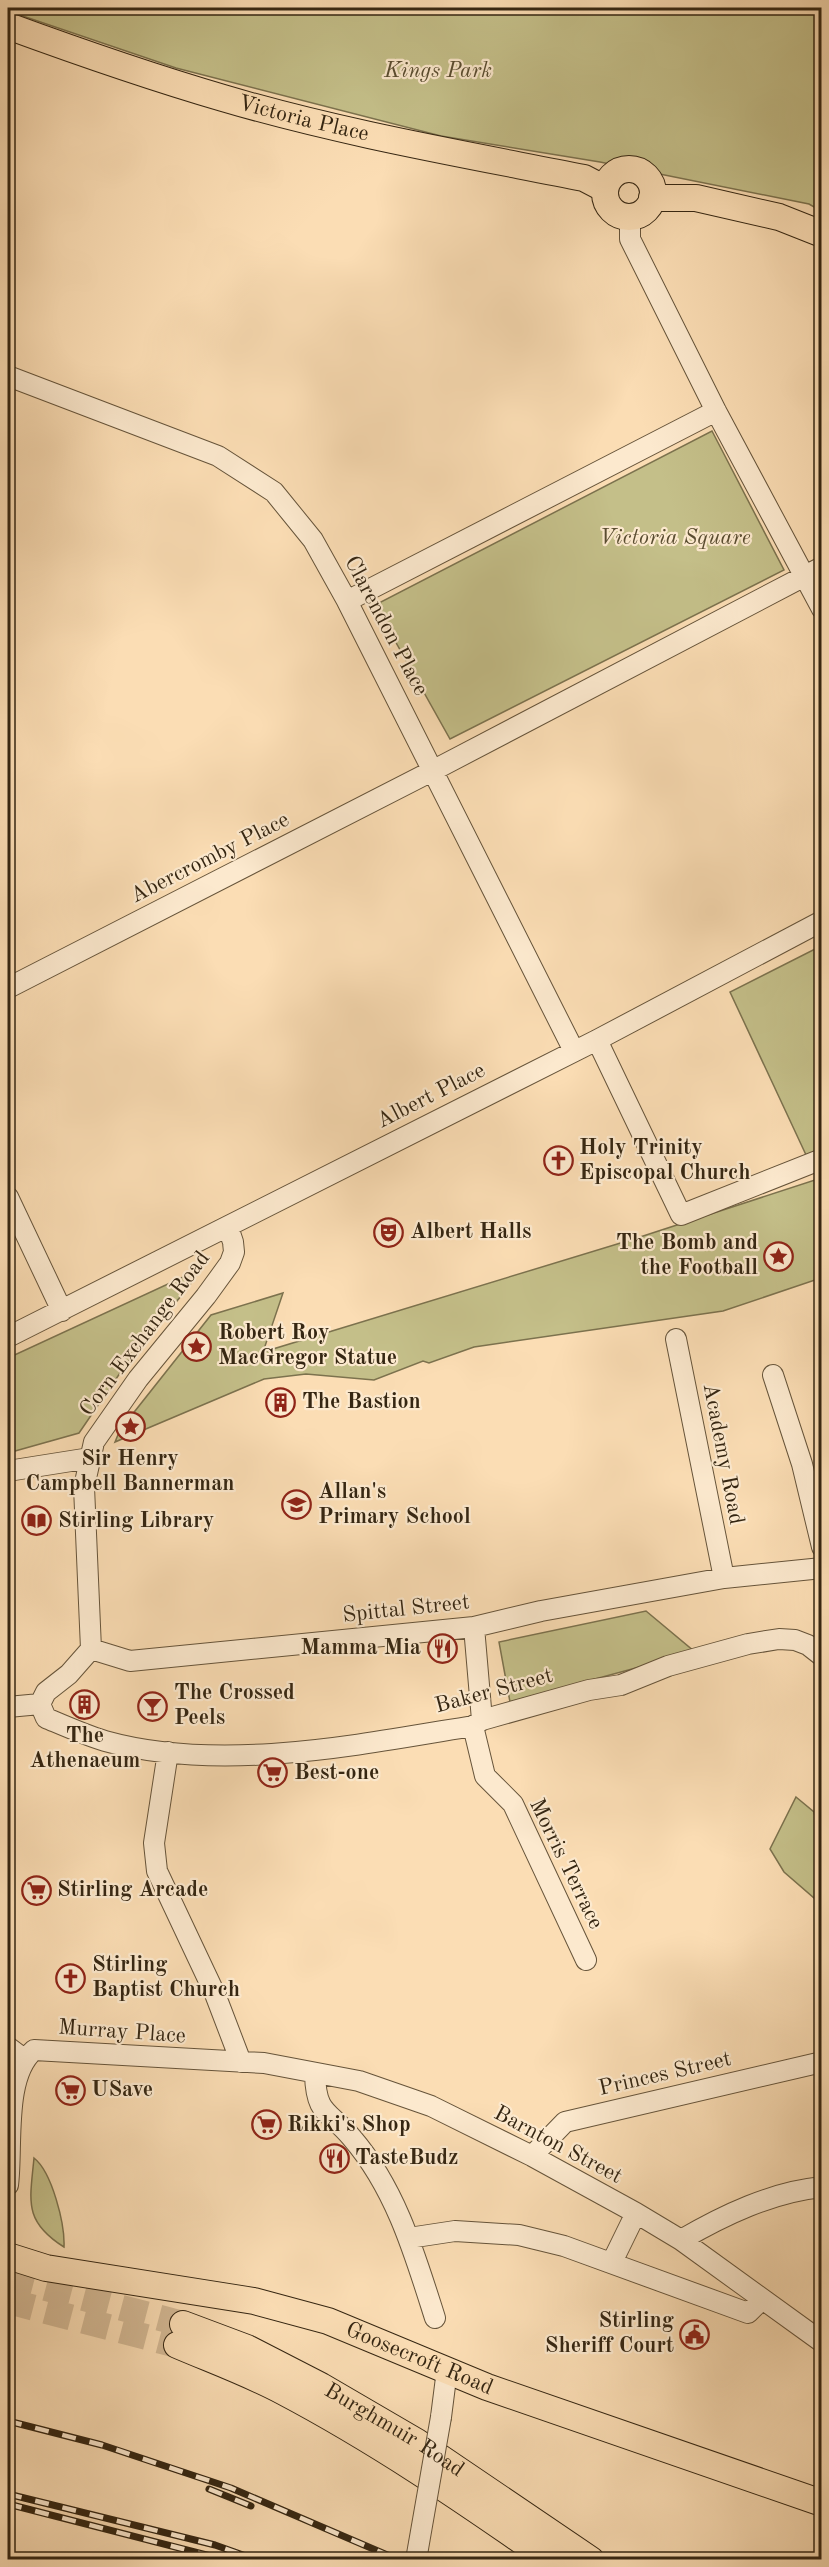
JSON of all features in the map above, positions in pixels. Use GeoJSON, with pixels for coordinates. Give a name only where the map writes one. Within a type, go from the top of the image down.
{"type":"FeatureCollection","features":[{"type":"Feature","properties":{"kind":"main road","name":"Victoria Place"},"geometry":{"type":"LineString","coordinates":[[8,26],[91,57],[224,99],[328,125],[584,178],[605,189]]}},
{"type":"Feature","properties":{"kind":"main road"},"geometry":{"type":"LineString","coordinates":[[626,169],[633,170],[640,172],[651,183],[652,198],[644,211],[630,217],[623,216],[611,209],[607,203],[605,189],[612,176],[626,169]]}},
{"type":"Feature","properties":{"kind":"main road"},"geometry":{"type":"LineString","coordinates":[[652,198],[696,198],[778,217],[822,234]]}},
{"type":"Feature","properties":{"kind":"main road","name":"Goosecroft Road"},"geometry":{"type":"LineString","coordinates":[[8,2256],[46,2268],[254,2301],[327,2321],[555,2412],[822,2503]]}},
{"type":"Feature","properties":{"kind":"main road","name":"Burghmuir Road"},"geometry":{"type":"LineString","coordinates":[[549,2559],[330,2417],[180,2335],[247,2348],[321,2386],[417,2442],[591,2559]]}},
{"type":"Feature","properties":{"kind":"street"},"geometry":{"type":"LineString","coordinates":[[630,217],[630,239],[716,411],[813,571],[822,609]]}},
{"type":"Feature","properties":{"kind":"street","name":"Clarendon Place"},"geometry":{"type":"LineString","coordinates":[[8,376],[218,456],[274,492],[313,540],[347,601],[574,1051]]}},
{"type":"Feature","properties":{"kind":"street"},"geometry":{"type":"LineString","coordinates":[[347,601],[716,411]]}},
{"type":"Feature","properties":{"kind":"street"},"geometry":{"type":"LineString","coordinates":[[434,770],[813,571]]}},
{"type":"Feature","properties":{"kind":"street","name":"Abercromby Place"},"geometry":{"type":"LineString","coordinates":[[8,988],[434,770]]}},
{"type":"Feature","properties":{"kind":"street","name":"Albert Place"},"geometry":{"type":"LineString","coordinates":[[8,1337],[597,1040],[822,921]]}},
{"type":"Feature","properties":{"kind":"street"},"geometry":{"type":"LineString","coordinates":[[597,1040],[681,1215],[822,1159]]}},
{"type":"Feature","properties":{"kind":"street"},"geometry":{"type":"LineString","coordinates":[[8,1197],[62,1311]]}},
{"type":"Feature","properties":{"kind":"street","name":"Corn Exchange Road"},"geometry":{"type":"LineString","coordinates":[[91,1649],[84,1487],[94,1442],[138,1379],[230,1263],[234,1252],[228,1227]]}},
{"type":"Feature","properties":{"kind":"street","name":"Academy Road"},"geometry":{"type":"LineString","coordinates":[[676,1339],[724,1578]]}},
{"type":"Feature","properties":{"kind":"street"},"geometry":{"type":"LineString","coordinates":[[773,1375],[802,1464],[822,1547]]}},
{"type":"Feature","properties":{"kind":"street"},"geometry":{"type":"LineString","coordinates":[[8,1472],[90,1458]]}},
{"type":"Feature","properties":{"kind":"street","name":"Spittal Street"},"geometry":{"type":"LineString","coordinates":[[91,1649],[130,1661],[474,1627],[541,1611],[724,1578],[822,1568]]}},
{"type":"Feature","properties":{"kind":"street","name":"Morris Terrace"},"geometry":{"type":"LineString","coordinates":[[474,1627],[477,1723],[485,1776],[513,1804],[586,1960]]}},
{"type":"Feature","properties":{"kind":"street","name":"Baker Street"},"geometry":{"type":"LineString","coordinates":[[40,1704],[46,1718],[105,1741],[168,1752],[215,1757],[349,1746],[477,1723],[589,1690],[621,1685],[668,1666],[748,1644],[779,1639],[795,1640],[808,1645],[822,1656]]}},
{"type":"Feature","properties":{"kind":"street"},"geometry":{"type":"LineString","coordinates":[[8,1707],[40,1704],[46,1692],[69,1674],[91,1649]]}},
{"type":"Feature","properties":{"kind":"street"},"geometry":{"type":"LineString","coordinates":[[168,1752],[154,1843],[157,1871],[215,1994],[241,2062]]}},
{"type":"Feature","properties":{"kind":"street"},"geometry":{"type":"LineString","coordinates":[[8,2047],[24,2059],[16,2078],[8,2186]]}},
{"type":"Feature","properties":{"kind":"street","name":"Murray Place"},"geometry":{"type":"LineString","coordinates":[[24,2059],[34,2050],[241,2062]]}},
{"type":"Feature","properties":{"kind":"street","name":"Barnton Street"},"geometry":{"type":"LineString","coordinates":[[241,2062],[264,2063],[358,2081],[430,2106],[532,2156],[681,2240],[755,2306],[822,2342]]}},
{"type":"Feature","properties":{"kind":"street","name":"Princes Street"},"geometry":{"type":"LineString","coordinates":[[532,2156],[565,2122],[822,2062]]}},
{"type":"Feature","properties":{"kind":"street"},"geometry":{"type":"LineString","coordinates":[[315,2074],[318,2103],[326,2114],[351,2137],[378,2173],[409,2238],[435,2318]]}},
{"type":"Feature","properties":{"kind":"street"},"geometry":{"type":"LineString","coordinates":[[681,2240],[717,2219],[797,2189],[822,2187]]}},
{"type":"Feature","properties":{"kind":"street"},"geometry":{"type":"LineString","coordinates":[[612,2262],[636,2213]]}},
{"type":"Feature","properties":{"kind":"street"},"geometry":{"type":"LineString","coordinates":[[409,2238],[455,2231],[519,2235],[564,2246],[755,2306]]}},
{"type":"Feature","properties":{"kind":"street"},"geometry":{"type":"LineString","coordinates":[[416,2559],[447,2370]]}},
{"type":"Feature","properties":{"kind":"green space","name":"Kings Park"},"geometry":{"type":"Polygon","coordinates":[[[8,8],[821,8],[821,211],[809,204],[600,162],[441,136],[176,68],[8,11],[8,8]]]}},
{"type":"Feature","properties":{"kind":"green space","name":"Victoria Square"},"geometry":{"type":"Polygon","coordinates":[[[712,431],[784,570],[450,739],[375,605],[712,431]]]}},
{"type":"Feature","properties":{"kind":"green space"},"geometry":{"type":"Polygon","coordinates":[[[821,946],[821,1150],[807,1157],[730,992],[821,946]]]}},
{"type":"Feature","properties":{"kind":"green space"},"geometry":{"type":"Polygon","coordinates":[[[821,1178],[821,1278],[723,1311],[474,1347],[429,1363],[423,1361],[374,1380],[306,1374],[264,1379],[115,1442],[120,1430],[211,1315],[283,1293],[263,1352],[637,1238],[821,1178]]]}},
{"type":"Feature","properties":{"kind":"green space"},"geometry":{"type":"Polygon","coordinates":[[[196,1271],[190,1285],[131,1357],[79,1433],[8,1453],[8,1358],[196,1271]]]}},
{"type":"Feature","properties":{"kind":"green space"},"geometry":{"type":"Polygon","coordinates":[[[646,1611],[695,1652],[510,1702],[499,1642],[646,1611]]]}},
{"type":"Feature","properties":{"kind":"green space"},"geometry":{"type":"Polygon","coordinates":[[[796,1797],[814,1812],[821,1843],[821,1904],[784,1872],[770,1849],[796,1797]]]}},
{"type":"Feature","properties":{"kind":"green space"},"geometry":{"type":"Polygon","coordinates":[[[34,2158],[52,2186],[62,2225],[64,2247],[41,2228],[35,2219],[31,2198],[34,2158]]]}},
{"type":"Feature","properties":{"kind":"tunnel"},"geometry":{"type":"LineString","coordinates":[[8,2278],[183,2324]]}},
{"type":"Feature","properties":{"kind":"tunnel"},"geometry":{"type":"LineString","coordinates":[[8,2301],[177,2345]]}},
{"type":"Feature","properties":{"kind":"railway"},"geometry":{"type":"LineString","coordinates":[[8,2421],[102,2445],[231,2488],[399,2560]]}},
{"type":"Feature","properties":{"kind":"railway"},"geometry":{"type":"LineString","coordinates":[[209,2489],[251,2506]]}},
{"type":"Feature","properties":{"kind":"railway"},"geometry":{"type":"LineString","coordinates":[[8,2494],[215,2545],[257,2560]]}},
{"type":"Feature","properties":{"kind":"railway"},"geometry":{"type":"LineString","coordinates":[[8,2504],[226,2560]]}},
{"type":"Feature","properties":{"kind":"place","name":"Holy Trinity Episcopal Church"},"geometry":{"type":"Point","coordinates":[558,1161]}},
{"type":"Feature","properties":{"kind":"place","name":"Albert Halls"},"geometry":{"type":"Point","coordinates":[389,1232]}},
{"type":"Feature","properties":{"kind":"place","name":"The Bomb and the Football"},"geometry":{"type":"Point","coordinates":[779,1256]}},
{"type":"Feature","properties":{"kind":"place","name":"Robert Roy MacGregor Statue"},"geometry":{"type":"Point","coordinates":[197,1346]}},
{"type":"Feature","properties":{"kind":"place","name":"The Bastion"},"geometry":{"type":"Point","coordinates":[281,1402]}},
{"type":"Feature","properties":{"kind":"place","name":"Sir Henry Campbell Bannerman"},"geometry":{"type":"Point","coordinates":[130,1427]}},
{"type":"Feature","properties":{"kind":"place","name":"Allan's Primary School"},"geometry":{"type":"Point","coordinates":[297,1505]}},
{"type":"Feature","properties":{"kind":"place","name":"Stirling Library"},"geometry":{"type":"Point","coordinates":[37,1521]}},
{"type":"Feature","properties":{"kind":"place","name":"Mamma Mia"},"geometry":{"type":"Point","coordinates":[442,1648]}},
{"type":"Feature","properties":{"kind":"place","name":"The Athenaeum"},"geometry":{"type":"Point","coordinates":[85,1704]}},
{"type":"Feature","properties":{"kind":"place","name":"The Crossed Peels"},"geometry":{"type":"Point","coordinates":[153,1706]}},
{"type":"Feature","properties":{"kind":"place","name":"Best-one"},"geometry":{"type":"Point","coordinates":[273,1773]}},
{"type":"Feature","properties":{"kind":"place","name":"Stirling Arcade"},"geometry":{"type":"Point","coordinates":[36,1890]}},
{"type":"Feature","properties":{"kind":"place","name":"Stirling Baptist Church"},"geometry":{"type":"Point","coordinates":[71,1978]}},
{"type":"Feature","properties":{"kind":"place","name":"USave"},"geometry":{"type":"Point","coordinates":[70,2090]}},
{"type":"Feature","properties":{"kind":"place","name":"Rikki's Shop"},"geometry":{"type":"Point","coordinates":[266,2125]}},
{"type":"Feature","properties":{"kind":"place","name":"TasteBudz"},"geometry":{"type":"Point","coordinates":[334,2158]}},
{"type":"Feature","properties":{"kind":"place","name":"Stirling Sheriff Court"},"geometry":{"type":"Point","coordinates":[695,2334]}}]}
